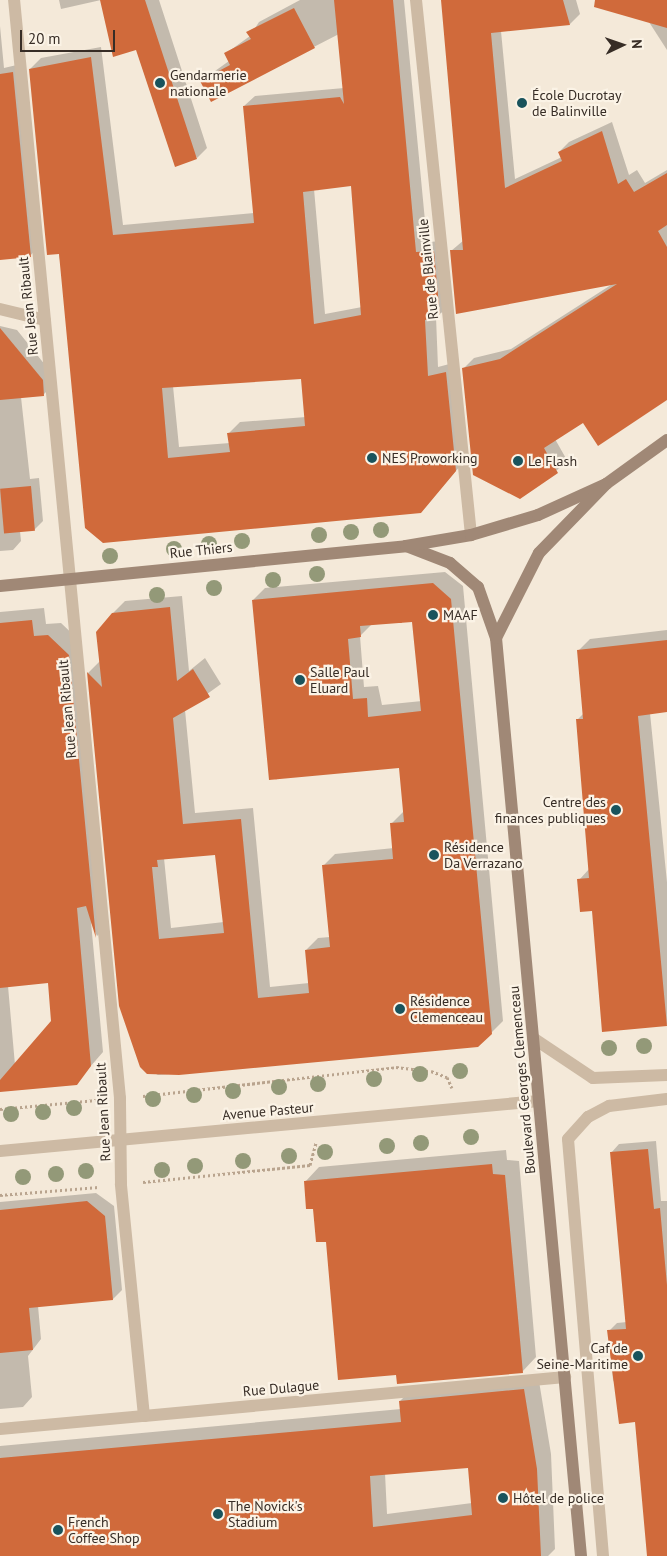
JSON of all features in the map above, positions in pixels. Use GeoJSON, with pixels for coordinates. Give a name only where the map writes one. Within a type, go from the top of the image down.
{"type":"FeatureCollection","features":[{"type":"Feature","properties":{"kind":"main road"},"geometry":{"type":"LineString","coordinates":[[606,484],[667,440]]}},
{"type":"Feature","properties":{"kind":"main road","name":"Rue Thiers"},"geometry":{"type":"LineString","coordinates":[[0,586],[406,546],[471,535],[538,515],[606,484]]}},
{"type":"Feature","properties":{"kind":"main road","name":"Boulevard Georges Clemenceau"},"geometry":{"type":"LineString","coordinates":[[581,1556],[496,638],[510,604],[539,553],[606,484]]}},
{"type":"Feature","properties":{"kind":"main road","name":"Rue Thiers"},"geometry":{"type":"LineString","coordinates":[[406,546],[450,563],[478,587],[496,638]]}},
{"type":"Feature","properties":{"kind":"street","name":"Rue Jean Ribault"},"geometry":{"type":"LineString","coordinates":[[14,0],[120,1098],[121,1184],[144,1416]]}},
{"type":"Feature","properties":{"kind":"street","name":"Rue de Blainville"},"geometry":{"type":"LineString","coordinates":[[416,0],[471,535]]}},
{"type":"Feature","properties":{"kind":"street"},"geometry":{"type":"LineString","coordinates":[[0,310],[45,320]]}},
{"type":"Feature","properties":{"kind":"street"},"geometry":{"type":"LineString","coordinates":[[533,1038],[592,1078],[667,1075]]}},
{"type":"Feature","properties":{"kind":"street"},"geometry":{"type":"LineString","coordinates":[[603,1556],[568,1139],[588,1117],[609,1106],[667,1099]]}},
{"type":"Feature","properties":{"kind":"street","name":"Avenue Pasteur"},"geometry":{"type":"LineString","coordinates":[[0,1151],[539,1102]]}},
{"type":"Feature","properties":{"kind":"street","name":"Rue Dulague"},"geometry":{"type":"LineString","coordinates":[[0,1429],[565,1378]]}},
{"type":"Feature","properties":{"kind":"path"},"geometry":{"type":"LineString","coordinates":[[0,1109],[120,1098],[396,1066],[447,1077],[462,1109]]}},
{"type":"Feature","properties":{"kind":"path"},"geometry":{"type":"LineString","coordinates":[[0,1195],[310,1165],[321,1122]]}},
{"type":"Feature","properties":{"kind":"building"},"geometry":{"type":"Polygon","coordinates":[[[100,0],[145,0],[197,159],[175,167],[136,50],[113,57],[100,0]]]}},
{"type":"Feature","properties":{"kind":"building"},"geometry":{"type":"Polygon","coordinates":[[[334,0],[393,0],[416,252],[434,251],[440,317],[425,320],[428,376],[446,372],[456,471],[421,513],[103,543],[85,528],[59,254],[47,255],[29,69],[91,57],[113,235],[254,223],[243,106],[340,97],[344,104],[334,0]],[[351,186],[303,192],[314,324],[361,315],[351,186]],[[301,379],[162,388],[168,458],[230,452],[227,433],[305,426],[301,379]]]}},
{"type":"Feature","properties":{"kind":"building"},"geometry":{"type":"Polygon","coordinates":[[[441,0],[563,0],[570,25],[491,33],[505,188],[562,161],[558,152],[602,131],[618,184],[626,179],[634,192],[667,173],[667,225],[658,231],[667,247],[667,400],[598,446],[583,423],[544,448],[558,473],[520,499],[473,475],[462,368],[500,359],[617,284],[456,314],[450,250],[463,250],[441,0]]]}},
{"type":"Feature","properties":{"kind":"building"},"geometry":{"type":"Polygon","coordinates":[[[595,0],[667,0],[667,28],[594,7],[595,0]]]}},
{"type":"Feature","properties":{"kind":"building"},"geometry":{"type":"Polygon","coordinates":[[[294,8],[315,48],[211,102],[200,81],[230,65],[224,53],[251,39],[246,32],[294,8]]]}},
{"type":"Feature","properties":{"kind":"building"},"geometry":{"type":"Polygon","coordinates":[[[13,72],[31,257],[0,260],[0,74],[13,72]]]}},
{"type":"Feature","properties":{"kind":"building"},"geometry":{"type":"Polygon","coordinates":[[[0,328],[43,380],[44,396],[0,400],[0,328]]]}},
{"type":"Feature","properties":{"kind":"building"},"geometry":{"type":"Polygon","coordinates":[[[31,486],[35,531],[4,534],[0,489],[31,486]]]}},
{"type":"Feature","properties":{"kind":"building"},"geometry":{"type":"Polygon","coordinates":[[[433,583],[451,599],[492,1034],[478,1047],[179,1075],[147,1074],[140,1067],[119,1006],[87,672],[102,687],[96,632],[112,613],[170,607],[177,681],[193,669],[210,697],[173,718],[183,824],[241,819],[258,998],[309,993],[305,950],[330,947],[322,865],[393,859],[390,823],[404,822],[399,768],[269,780],[252,600],[433,583]],[[412,622],[360,626],[361,637],[348,639],[353,699],[367,698],[368,717],[421,711],[412,622]],[[215,855],[157,860],[158,867],[152,867],[159,939],[224,933],[215,855]]]}},
{"type":"Feature","properties":{"kind":"building"},"geometry":{"type":"Polygon","coordinates":[[[32,620],[34,636],[48,635],[69,655],[96,938],[86,906],[77,908],[91,1066],[77,1085],[0,1092],[0,1080],[51,1021],[48,983],[0,988],[0,623],[32,620]]]}},
{"type":"Feature","properties":{"kind":"building","name":"Centre des finances publiques"},"geometry":{"type":"Polygon","coordinates":[[[667,640],[667,712],[638,716],[667,1026],[602,1032],[592,911],[580,912],[577,879],[589,878],[576,719],[583,719],[577,650],[667,640]]]}},
{"type":"Feature","properties":{"kind":"building","name":"Caf de Seine-Maritime"},"geometry":{"type":"Polygon","coordinates":[[[648,1149],[654,1209],[660,1208],[667,1285],[667,1556],[647,1556],[635,1422],[619,1424],[607,1330],[626,1329],[610,1152],[648,1149]]]}},
{"type":"Feature","properties":{"kind":"building"},"geometry":{"type":"Polygon","coordinates":[[[492,1164],[493,1174],[505,1175],[523,1373],[397,1384],[396,1375],[338,1380],[326,1242],[316,1242],[313,1209],[306,1209],[304,1181],[492,1164]]]}},
{"type":"Feature","properties":{"kind":"building"},"geometry":{"type":"Polygon","coordinates":[[[87,1201],[105,1216],[113,1300],[29,1308],[33,1350],[0,1353],[0,1210],[87,1201]]]}},
{"type":"Feature","properties":{"kind":"building"},"geometry":{"type":"Polygon","coordinates":[[[524,1389],[537,1469],[541,1556],[0,1556],[0,1458],[401,1422],[399,1401],[524,1389]],[[468,1468],[370,1476],[373,1527],[472,1515],[468,1468]]]}},
{"type":"Feature","properties":{"kind":"place","name":"Gendarmerie nationale"},"geometry":{"type":"Point","coordinates":[160,83]}},
{"type":"Feature","properties":{"kind":"place","name":"École Ducrotay de Balinville"},"geometry":{"type":"Point","coordinates":[522,103]}},
{"type":"Feature","properties":{"kind":"place","name":"NES Proworking"},"geometry":{"type":"Point","coordinates":[372,458]}},
{"type":"Feature","properties":{"kind":"place","name":"Le Flash"},"geometry":{"type":"Point","coordinates":[518,461]}},
{"type":"Feature","properties":{"kind":"place","name":"MAAF"},"geometry":{"type":"Point","coordinates":[433,615]}},
{"type":"Feature","properties":{"kind":"place","name":"Salle Paul Eluard"},"geometry":{"type":"Point","coordinates":[300,680]}},
{"type":"Feature","properties":{"kind":"place","name":"Centre des finances publiques"},"geometry":{"type":"Point","coordinates":[616,810]}},
{"type":"Feature","properties":{"kind":"place","name":"Résidence Da Verrazano"},"geometry":{"type":"Point","coordinates":[434,855]}},
{"type":"Feature","properties":{"kind":"place","name":"Résidence Clemenceau"},"geometry":{"type":"Point","coordinates":[400,1009]}},
{"type":"Feature","properties":{"kind":"place","name":"Caf de Seine-Maritime"},"geometry":{"type":"Point","coordinates":[638,1356]}},
{"type":"Feature","properties":{"kind":"place","name":"Hôtel de police"},"geometry":{"type":"Point","coordinates":[503,1498]}},
{"type":"Feature","properties":{"kind":"place","name":"The Novick's Stadium"},"geometry":{"type":"Point","coordinates":[218,1514]}},
{"type":"Feature","properties":{"kind":"place","name":"French Coffee Shop"},"geometry":{"type":"Point","coordinates":[58,1530]}}]}
